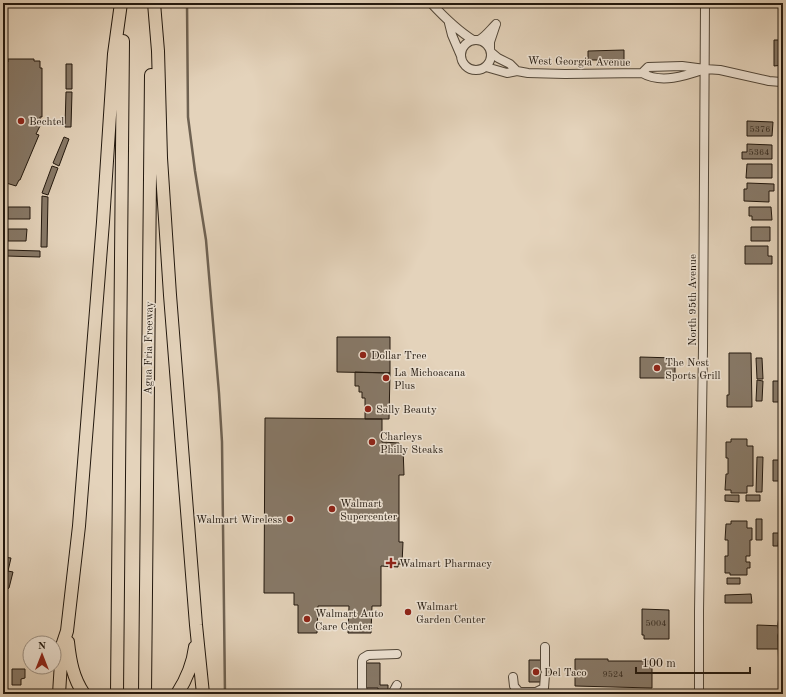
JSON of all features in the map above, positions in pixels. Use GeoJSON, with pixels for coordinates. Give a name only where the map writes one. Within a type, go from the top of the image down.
{"type":"FeatureCollection","features":[{"type":"Feature","properties":{"kind":"highway"},"geometry":{"type":"LineString","coordinates":[[59,694],[62,646],[67,631],[82,499],[104,214],[114,54],[122,3]]}},
{"type":"Feature","properties":{"kind":"highway"},"geometry":{"type":"LineString","coordinates":[[117,694],[122,3]]}},
{"type":"Feature","properties":{"kind":"highway"},"geometry":{"type":"LineString","coordinates":[[153,3],[158,51],[162,165],[170,288],[196,625],[203,694]]}},
{"type":"Feature","properties":{"kind":"highway","name":"Agua Fria Freeway"},"geometry":{"type":"LineString","coordinates":[[144,694],[153,3]]}},
{"type":"Feature","properties":{"kind":"highway"},"geometry":{"type":"LineString","coordinates":[[177,694],[191,666],[196,625]]}},
{"type":"Feature","properties":{"kind":"highway"},"geometry":{"type":"LineString","coordinates":[[67,631],[71,666],[75,679],[84,694]]}},
{"type":"Feature","properties":{"kind":"street"},"geometry":{"type":"LineString","coordinates":[[431,3],[449,23],[476,40],[487,44],[491,51]]}},
{"type":"Feature","properties":{"kind":"street","name":"North 95th Avenue"},"geometry":{"type":"LineString","coordinates":[[699,694],[705,3]]}},
{"type":"Feature","properties":{"kind":"street"},"geometry":{"type":"LineString","coordinates":[[449,23],[462,60],[468,68],[477,71],[486,67],[490,63],[490,42],[496,24],[489,30],[485,37],[467,43],[464,46],[461,56]]}},
{"type":"Feature","properties":{"kind":"street","name":"West Georgia Avenue"},"geometry":{"type":"LineString","coordinates":[[491,51],[498,58],[510,64],[517,71]]}},
{"type":"Feature","properties":{"kind":"street","name":"West Georgia Avenue"},"geometry":{"type":"LineString","coordinates":[[486,67],[507,72],[517,71],[528,73],[565,74],[642,73],[648,67],[682,66],[705,70],[720,70],[769,81],[782,82]]}},
{"type":"Feature","properties":{"kind":"street"},"geometry":{"type":"LineString","coordinates":[[782,636],[783,657]]}},
{"type":"Feature","properties":{"kind":"street"},"geometry":{"type":"LineString","coordinates":[[513,677],[514,686],[519,692],[536,692],[544,688],[545,647]]}},
{"type":"Feature","properties":{"kind":"street"},"geometry":{"type":"LineString","coordinates":[[365,694],[362,689],[363,658],[368,655],[397,654]]}},
{"type":"Feature","properties":{"kind":"street"},"geometry":{"type":"LineString","coordinates":[[392,694],[397,685]]}},
{"type":"Feature","properties":{"kind":"building"},"geometry":{"type":"Polygon","coordinates":[[[774,40],[783,40],[783,65],[774,66],[774,40]]]}},
{"type":"Feature","properties":{"kind":"building"},"geometry":{"type":"Polygon","coordinates":[[[624,50],[624,60],[588,60],[588,51],[624,50]]]}},
{"type":"Feature","properties":{"kind":"building","name":"Bechtel"},"geometry":{"type":"Polygon","coordinates":[[[8,59],[34,59],[34,61],[40,61],[40,68],[42,68],[42,117],[40,117],[40,126],[36,134],[39,135],[16,186],[3,182],[3,62],[8,62],[8,59]]]}},
{"type":"Feature","properties":{"kind":"building"},"geometry":{"type":"Polygon","coordinates":[[[66,64],[72,64],[72,89],[66,89],[66,64]]]}},
{"type":"Feature","properties":{"kind":"building"},"geometry":{"type":"Polygon","coordinates":[[[66,92],[72,92],[71,127],[65,127],[66,92]]]}},
{"type":"Feature","properties":{"kind":"building"},"geometry":{"type":"Polygon","coordinates":[[[747,121],[773,122],[772,136],[747,136],[747,121]]]}},
{"type":"Feature","properties":{"kind":"building"},"geometry":{"type":"Polygon","coordinates":[[[64,137],[69,139],[59,166],[53,163],[64,137]]]}},
{"type":"Feature","properties":{"kind":"building"},"geometry":{"type":"Polygon","coordinates":[[[747,144],[772,145],[772,159],[742,159],[742,152],[747,152],[747,144]]]}},
{"type":"Feature","properties":{"kind":"building"},"geometry":{"type":"Polygon","coordinates":[[[747,164],[772,164],[772,178],[746,178],[747,164]]]}},
{"type":"Feature","properties":{"kind":"building"},"geometry":{"type":"Polygon","coordinates":[[[52,166],[58,168],[48,195],[42,193],[52,166]]]}},
{"type":"Feature","properties":{"kind":"building"},"geometry":{"type":"Polygon","coordinates":[[[747,183],[774,184],[774,191],[769,191],[769,202],[744,201],[744,189],[747,189],[747,183]]]}},
{"type":"Feature","properties":{"kind":"building"},"geometry":{"type":"Polygon","coordinates":[[[42,196],[48,197],[47,247],[41,247],[42,196]]]}},
{"type":"Feature","properties":{"kind":"building"},"geometry":{"type":"Polygon","coordinates":[[[8,207],[30,207],[30,219],[8,219],[8,207]]]}},
{"type":"Feature","properties":{"kind":"building"},"geometry":{"type":"Polygon","coordinates":[[[749,207],[771,207],[772,220],[752,220],[752,216],[749,216],[749,207]]]}},
{"type":"Feature","properties":{"kind":"building"},"geometry":{"type":"Polygon","coordinates":[[[751,227],[770,227],[770,241],[751,241],[751,227]]]}},
{"type":"Feature","properties":{"kind":"building"},"geometry":{"type":"Polygon","coordinates":[[[8,229],[27,229],[26,241],[8,241],[8,229]]]}},
{"type":"Feature","properties":{"kind":"building"},"geometry":{"type":"Polygon","coordinates":[[[745,246],[768,246],[768,256],[772,256],[772,264],[745,264],[745,246]]]}},
{"type":"Feature","properties":{"kind":"building"},"geometry":{"type":"Polygon","coordinates":[[[6,250],[40,251],[40,257],[6,256],[6,250]]]}},
{"type":"Feature","properties":{"kind":"building","name":"Dollar Tree"},"geometry":{"type":"Polygon","coordinates":[[[337,337],[390,337],[390,373],[337,372],[337,337]]]}},
{"type":"Feature","properties":{"kind":"building"},"geometry":{"type":"Polygon","coordinates":[[[729,353],[751,353],[752,407],[727,407],[727,395],[729,395],[729,353]]]}},
{"type":"Feature","properties":{"kind":"building","name":"The Nest Sports Grill"},"geometry":{"type":"Polygon","coordinates":[[[640,357],[675,358],[675,378],[640,378],[640,357]]]}},
{"type":"Feature","properties":{"kind":"building"},"geometry":{"type":"Polygon","coordinates":[[[756,358],[762,358],[763,379],[757,379],[756,358]]]}},
{"type":"Feature","properties":{"kind":"building"},"geometry":{"type":"Polygon","coordinates":[[[355,372],[390,373],[389,419],[365,419],[365,398],[362,398],[362,392],[359,392],[359,386],[355,386],[355,372]]]}},
{"type":"Feature","properties":{"kind":"building"},"geometry":{"type":"Polygon","coordinates":[[[757,380],[763,381],[762,401],[756,401],[757,380]]]}},
{"type":"Feature","properties":{"kind":"building"},"geometry":{"type":"Polygon","coordinates":[[[773,381],[779,381],[779,402],[773,402],[773,381]]]}},
{"type":"Feature","properties":{"kind":"building","name":"Walmart Supercenter"},"geometry":{"type":"Polygon","coordinates":[[[265,418],[382,419],[382,442],[399,443],[399,447],[403,447],[404,475],[399,475],[399,542],[403,542],[402,564],[398,564],[398,567],[381,566],[381,606],[372,606],[371,633],[348,633],[349,606],[318,606],[317,633],[298,633],[298,605],[294,605],[294,593],[264,593],[265,418]]]}},
{"type":"Feature","properties":{"kind":"building"},"geometry":{"type":"Polygon","coordinates":[[[731,439],[747,439],[747,446],[753,446],[753,486],[747,486],[747,493],[731,493],[731,490],[725,490],[726,474],[728,474],[726,442],[731,442],[731,439]]]}},
{"type":"Feature","properties":{"kind":"building"},"geometry":{"type":"Polygon","coordinates":[[[757,457],[763,457],[762,492],[756,492],[757,457]]]}},
{"type":"Feature","properties":{"kind":"building"},"geometry":{"type":"Polygon","coordinates":[[[773,460],[779,460],[779,481],[773,481],[773,460]]]}},
{"type":"Feature","properties":{"kind":"building"},"geometry":{"type":"Polygon","coordinates":[[[725,495],[739,495],[739,502],[725,501],[725,495]]]}},
{"type":"Feature","properties":{"kind":"building"},"geometry":{"type":"Polygon","coordinates":[[[746,495],[760,495],[760,501],[746,501],[746,495]]]}},
{"type":"Feature","properties":{"kind":"building"},"geometry":{"type":"Polygon","coordinates":[[[756,519],[762,519],[762,540],[756,540],[756,519]]]}},
{"type":"Feature","properties":{"kind":"building"},"geometry":{"type":"Polygon","coordinates":[[[731,521],[747,521],[747,528],[752,528],[750,556],[746,556],[746,562],[750,562],[750,568],[747,568],[747,575],[730,575],[730,573],[725,573],[725,556],[728,556],[728,540],[725,540],[726,524],[731,524],[731,521]]]}},
{"type":"Feature","properties":{"kind":"building"},"geometry":{"type":"Polygon","coordinates":[[[773,533],[779,533],[778,546],[773,546],[773,533]]]}},
{"type":"Feature","properties":{"kind":"building"},"geometry":{"type":"Polygon","coordinates":[[[3,557],[11,558],[8,571],[13,572],[9,588],[3,592],[3,557]]]}},
{"type":"Feature","properties":{"kind":"building"},"geometry":{"type":"Polygon","coordinates":[[[727,578],[740,578],[740,584],[727,584],[727,578]]]}},
{"type":"Feature","properties":{"kind":"building"},"geometry":{"type":"Polygon","coordinates":[[[751,594],[752,603],[725,603],[725,595],[751,594]]]}},
{"type":"Feature","properties":{"kind":"building"},"geometry":{"type":"Polygon","coordinates":[[[642,609],[669,610],[669,639],[644,639],[644,635],[642,635],[642,609]]]}},
{"type":"Feature","properties":{"kind":"building"},"geometry":{"type":"Polygon","coordinates":[[[757,625],[783,626],[783,636],[780,649],[757,649],[757,625]]]}},
{"type":"Feature","properties":{"kind":"building"},"geometry":{"type":"Polygon","coordinates":[[[575,659],[652,661],[652,688],[575,686],[575,659]]]}},
{"type":"Feature","properties":{"kind":"building","name":"Del Taco"},"geometry":{"type":"Polygon","coordinates":[[[529,660],[542,660],[542,682],[529,682],[529,660]]]}},
{"type":"Feature","properties":{"kind":"building"},"geometry":{"type":"Polygon","coordinates":[[[365,663],[380,663],[380,685],[388,685],[388,693],[378,693],[378,688],[365,688],[365,663]]]}},
{"type":"Feature","properties":{"kind":"building"},"geometry":{"type":"Polygon","coordinates":[[[12,669],[22,669],[22,675],[25,675],[25,678],[21,679],[21,685],[12,685],[12,669]]]}},
{"type":"Feature","properties":{"kind":"waterway"},"geometry":{"type":"LineString","coordinates":[[187,3],[188,117],[206,240],[222,442],[225,694]]}},
{"type":"Feature","properties":{"kind":"place","name":"Bechtel"},"geometry":{"type":"Point","coordinates":[21,121]}},
{"type":"Feature","properties":{"kind":"place","name":"Dollar Tree"},"geometry":{"type":"Point","coordinates":[363,355]}},
{"type":"Feature","properties":{"kind":"place","name":"The Nest Sports Grill"},"geometry":{"type":"Point","coordinates":[657,368]}},
{"type":"Feature","properties":{"kind":"place","name":"La Michoacana Plus"},"geometry":{"type":"Point","coordinates":[386,378]}},
{"type":"Feature","properties":{"kind":"place","name":"Sally Beauty"},"geometry":{"type":"Point","coordinates":[368,409]}},
{"type":"Feature","properties":{"kind":"place","name":"Charleys Philly Steaks"},"geometry":{"type":"Point","coordinates":[372,442]}},
{"type":"Feature","properties":{"kind":"place","name":"Walmart Supercenter"},"geometry":{"type":"Point","coordinates":[332,509]}},
{"type":"Feature","properties":{"kind":"place","name":"Walmart Wireless"},"geometry":{"type":"Point","coordinates":[290,519]}},
{"type":"Feature","properties":{"kind":"place","name":"Walmart Pharmacy"},"geometry":{"type":"Point","coordinates":[391,563]}},
{"type":"Feature","properties":{"kind":"place","name":"Walmart Garden Center"},"geometry":{"type":"Point","coordinates":[408,612]}},
{"type":"Feature","properties":{"kind":"place","name":"Walmart Auto Care Center"},"geometry":{"type":"Point","coordinates":[307,619]}},
{"type":"Feature","properties":{"kind":"place","name":"Del Taco"},"geometry":{"type":"Point","coordinates":[536,672]}}]}
